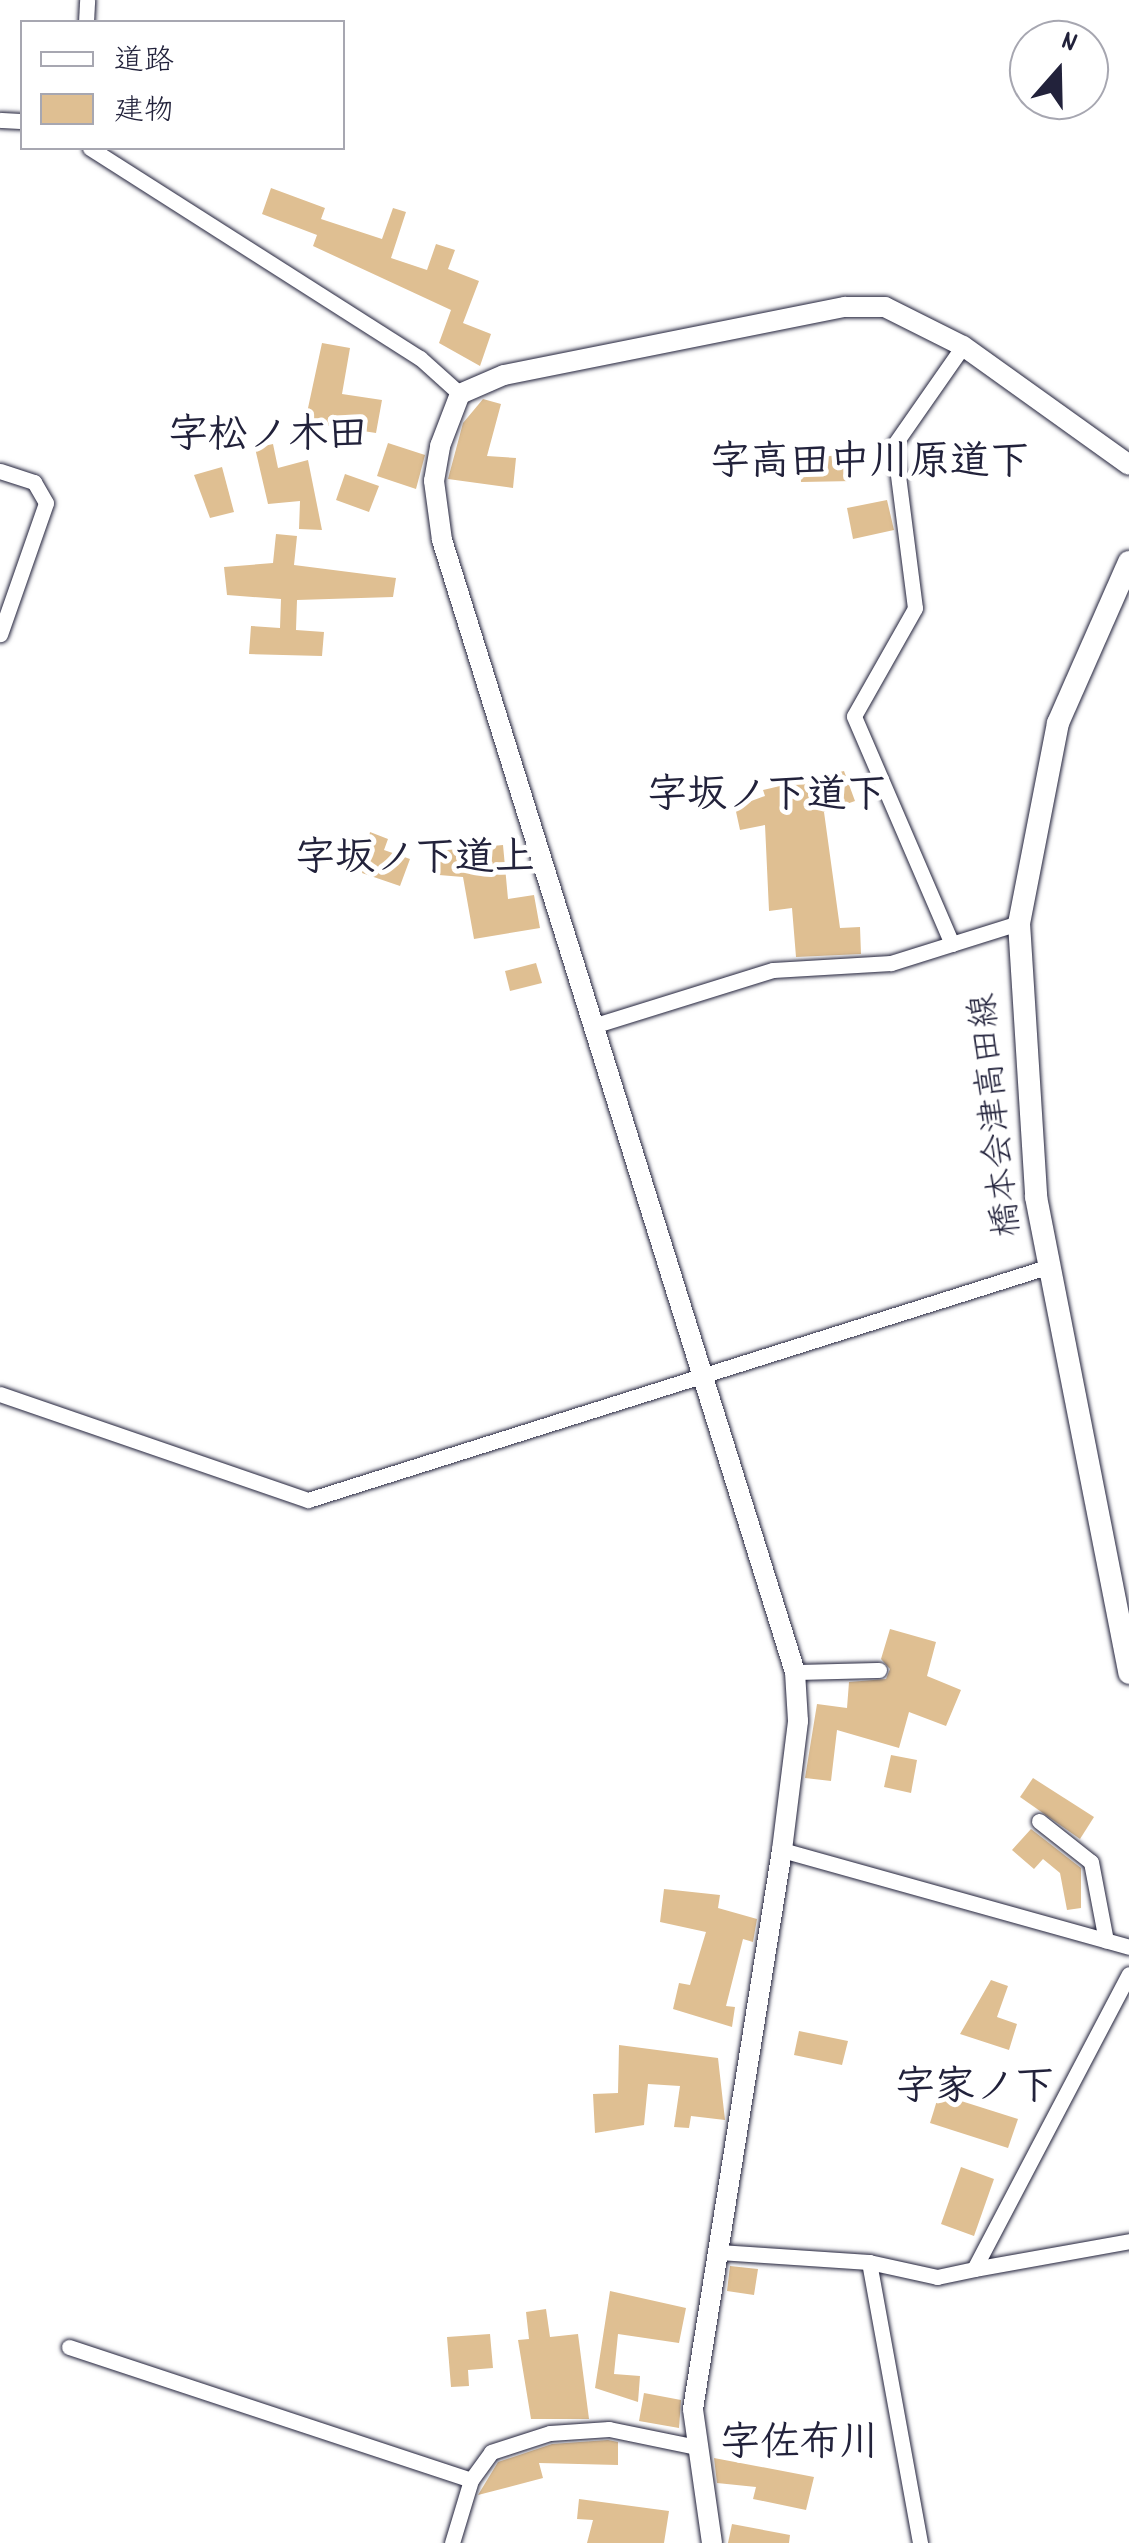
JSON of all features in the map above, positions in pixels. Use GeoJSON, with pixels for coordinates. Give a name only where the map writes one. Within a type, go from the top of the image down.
{"type":"FeatureCollection","features":[{"type":"Feature","properties":{"kind":"main road","name":"橋本会津高田線"},"geometry":{"type":"LineString","coordinates":[[1129,562],[1058,722],[1019,923],[1036,1197],[1129,1673]]}},
{"type":"Feature","properties":{"kind":"street"},"geometry":{"type":"LineString","coordinates":[[93,150],[420,358],[460,394]]}},
{"type":"Feature","properties":{"kind":"street"},"geometry":{"type":"LineString","coordinates":[[712,2543],[694,2409],[782,1850],[798,1722],[795,1672],[436,510],[440,446],[460,394],[542,363],[844,307],[885,307],[963,346],[1129,465]]}},
{"type":"Feature","properties":{"kind":"street"},"geometry":{"type":"LineString","coordinates":[[952,944],[854,716],[915,608],[896,440],[963,346]]}},
{"type":"Feature","properties":{"kind":"street"},"geometry":{"type":"LineString","coordinates":[[0,471],[34,482],[46,503],[0,634]]}},
{"type":"Feature","properties":{"kind":"street"},"geometry":{"type":"LineString","coordinates":[[596,1026],[773,970],[891,963],[1019,923]]}},
{"type":"Feature","properties":{"kind":"street"},"geometry":{"type":"LineString","coordinates":[[0,1394],[308,1500],[707,1379],[1050,1266]]}},
{"type":"Feature","properties":{"kind":"street"},"geometry":{"type":"LineString","coordinates":[[795,1672],[879,1670]]}},
{"type":"Feature","properties":{"kind":"street"},"geometry":{"type":"LineString","coordinates":[[1038,1821],[1092,1862],[1106,1941]]}},
{"type":"Feature","properties":{"kind":"street"},"geometry":{"type":"LineString","coordinates":[[782,1850],[1129,1947]]}},
{"type":"Feature","properties":{"kind":"street"},"geometry":{"type":"LineString","coordinates":[[974,2269],[1129,1974]]}},
{"type":"Feature","properties":{"kind":"street"},"geometry":{"type":"LineString","coordinates":[[719,2252],[869,2262],[937,2277],[1129,2241]]}},
{"type":"Feature","properties":{"kind":"street"},"geometry":{"type":"LineString","coordinates":[[869,2262],[920,2543]]}},
{"type":"Feature","properties":{"kind":"street"},"geometry":{"type":"LineString","coordinates":[[68,2347],[471,2480]]}},
{"type":"Feature","properties":{"kind":"street"},"geometry":{"type":"LineString","coordinates":[[452,2543],[471,2480],[491,2452],[550,2433],[608,2429],[696,2446]]}},
{"type":"Feature","properties":{"kind":"building"},"geometry":{"type":"Polygon","coordinates":[[[271,188],[325,208],[321,219],[382,239],[393,208],[406,212],[391,258],[427,270],[436,244],[455,250],[448,269],[479,281],[463,323],[491,334],[480,366],[439,343],[451,310],[313,246],[317,235],[262,214],[271,188]]]}},
{"type":"Feature","properties":{"kind":"building"},"geometry":{"type":"Polygon","coordinates":[[[322,343],[350,348],[342,394],[382,400],[376,433],[305,422],[322,343]]]}},
{"type":"Feature","properties":{"kind":"building"},"geometry":{"type":"Polygon","coordinates":[[[483,399],[501,404],[487,456],[516,458],[513,488],[448,479],[463,423],[483,399]]]}},
{"type":"Feature","properties":{"kind":"building"},"geometry":{"type":"Polygon","coordinates":[[[388,443],[425,455],[416,489],[377,476],[388,443]]]}},
{"type":"Feature","properties":{"kind":"building"},"geometry":{"type":"Polygon","coordinates":[[[273,444],[278,468],[308,460],[322,530],[299,529],[300,501],[268,504],[255,448],[273,444]]]}},
{"type":"Feature","properties":{"kind":"building"},"geometry":{"type":"Polygon","coordinates":[[[853,453],[854,481],[801,482],[800,460],[853,453]]]}},
{"type":"Feature","properties":{"kind":"building"},"geometry":{"type":"Polygon","coordinates":[[[222,467],[234,512],[210,518],[194,475],[222,467]]]}},
{"type":"Feature","properties":{"kind":"building"},"geometry":{"type":"Polygon","coordinates":[[[345,474],[379,486],[369,512],[336,500],[345,474]]]}},
{"type":"Feature","properties":{"kind":"building"},"geometry":{"type":"Polygon","coordinates":[[[887,500],[894,530],[853,539],[847,508],[887,500]]]}},
{"type":"Feature","properties":{"kind":"building"},"geometry":{"type":"Polygon","coordinates":[[[276,534],[297,536],[294,565],[396,578],[393,597],[297,600],[296,630],[324,632],[322,656],[249,654],[251,626],[280,628],[281,599],[227,595],[224,567],[273,563],[276,534]]]}},
{"type":"Feature","properties":{"kind":"building"},"geometry":{"type":"Polygon","coordinates":[[[844,771],[855,801],[824,812],[840,928],[860,927],[861,954],[796,957],[792,908],[769,911],[765,825],[740,830],[735,807],[765,796],[763,790],[844,771]]]}},
{"type":"Feature","properties":{"kind":"building"},"geometry":{"type":"Polygon","coordinates":[[[370,832],[388,839],[384,850],[410,859],[400,886],[362,873],[370,832]]]}},
{"type":"Feature","properties":{"kind":"building"},"geometry":{"type":"Polygon","coordinates":[[[503,845],[508,899],[534,895],[540,928],[474,939],[463,877],[439,875],[436,851],[503,845]]]}},
{"type":"Feature","properties":{"kind":"building"},"geometry":{"type":"Polygon","coordinates":[[[536,963],[542,983],[510,991],[505,971],[536,963]]]}},
{"type":"Feature","properties":{"kind":"building"},"geometry":{"type":"Polygon","coordinates":[[[890,1629],[936,1642],[927,1676],[961,1690],[946,1726],[909,1712],[899,1748],[837,1730],[831,1781],[805,1778],[817,1704],[847,1708],[849,1682],[886,1679],[890,1669],[881,1659],[890,1629]]]}},
{"type":"Feature","properties":{"kind":"building"},"geometry":{"type":"Polygon","coordinates":[[[891,1755],[917,1760],[911,1793],[884,1787],[891,1755]]]}},
{"type":"Feature","properties":{"kind":"building"},"geometry":{"type":"Polygon","coordinates":[[[1033,1778],[1094,1817],[1080,1839],[1020,1797],[1033,1778]]]}},
{"type":"Feature","properties":{"kind":"building"},"geometry":{"type":"Polygon","coordinates":[[[1031,1829],[1081,1868],[1081,1908],[1067,1910],[1060,1873],[1043,1859],[1034,1869],[1012,1850],[1031,1829]]]}},
{"type":"Feature","properties":{"kind":"building"},"geometry":{"type":"Polygon","coordinates":[[[664,1889],[720,1895],[718,1908],[757,1919],[753,1942],[743,1939],[726,2006],[735,2007],[732,2027],[673,2009],[679,1983],[690,1985],[706,1932],[660,1922],[664,1889]]]}},
{"type":"Feature","properties":{"kind":"building"},"geometry":{"type":"Polygon","coordinates":[[[991,1980],[1008,1986],[997,2017],[1017,2024],[1009,2050],[960,2034],[991,1980]]]}},
{"type":"Feature","properties":{"kind":"building"},"geometry":{"type":"Polygon","coordinates":[[[799,2031],[848,2041],[842,2065],[794,2055],[799,2031]]]}},
{"type":"Feature","properties":{"kind":"building"},"geometry":{"type":"Polygon","coordinates":[[[619,2045],[718,2058],[725,2120],[691,2116],[689,2128],[674,2127],[680,2086],[648,2084],[644,2125],[595,2133],[593,2094],[618,2093],[619,2045]]]}},
{"type":"Feature","properties":{"kind":"building"},"geometry":{"type":"Polygon","coordinates":[[[939,2094],[1018,2119],[1008,2148],[930,2123],[939,2094]]]}},
{"type":"Feature","properties":{"kind":"building"},"geometry":{"type":"Polygon","coordinates":[[[961,2167],[994,2179],[974,2236],[941,2224],[961,2167]]]}},
{"type":"Feature","properties":{"kind":"building"},"geometry":{"type":"Polygon","coordinates":[[[730,2266],[758,2269],[754,2295],[727,2291],[730,2266]]]}},
{"type":"Feature","properties":{"kind":"building"},"geometry":{"type":"Polygon","coordinates":[[[610,2291],[686,2308],[679,2343],[618,2334],[614,2374],[640,2376],[638,2402],[595,2388],[610,2291]]]}},
{"type":"Feature","properties":{"kind":"building"},"geometry":{"type":"Polygon","coordinates":[[[546,2309],[550,2337],[578,2334],[589,2419],[531,2419],[518,2340],[529,2339],[526,2312],[546,2309]]]}},
{"type":"Feature","properties":{"kind":"building"},"geometry":{"type":"Polygon","coordinates":[[[490,2334],[493,2368],[468,2370],[469,2386],[451,2387],[447,2337],[490,2334]]]}},
{"type":"Feature","properties":{"kind":"building"},"geometry":{"type":"Polygon","coordinates":[[[644,2393],[681,2400],[679,2428],[639,2421],[644,2393]]]}},
{"type":"Feature","properties":{"kind":"building"},"geometry":{"type":"Polygon","coordinates":[[[618,2442],[618,2465],[539,2463],[543,2478],[478,2495],[498,2462],[552,2444],[618,2442]]]}},
{"type":"Feature","properties":{"kind":"building"},"geometry":{"type":"Polygon","coordinates":[[[714,2458],[814,2477],[806,2510],[753,2499],[756,2487],[717,2483],[714,2458]]]}},
{"type":"Feature","properties":{"kind":"building"},"geometry":{"type":"Polygon","coordinates":[[[579,2499],[669,2511],[664,2543],[587,2543],[593,2520],[577,2519],[579,2499]]]}},
{"type":"Feature","properties":{"kind":"building"},"geometry":{"type":"Polygon","coordinates":[[[732,2524],[790,2535],[789,2543],[728,2543],[732,2524]]]}},
{"type":"Feature","properties":{"kind":"district","name":"字松ノ木田"},"geometry":{"type":"Point","coordinates":[268,439]}},
{"type":"Feature","properties":{"kind":"district","name":"字高田中川原道下"},"geometry":{"type":"Point","coordinates":[870,466]}},
{"type":"Feature","properties":{"kind":"district","name":"字坂ノ下道下"},"geometry":{"type":"Point","coordinates":[767,799]}},
{"type":"Feature","properties":{"kind":"district","name":"字坂ノ下道上"},"geometry":{"type":"Point","coordinates":[415,862]}},
{"type":"Feature","properties":{"kind":"district","name":"字家ノ下"},"geometry":{"type":"Point","coordinates":[975,2091]}},
{"type":"Feature","properties":{"kind":"district","name":"字佐布川"},"geometry":{"type":"Point","coordinates":[800,2447]}}]}
